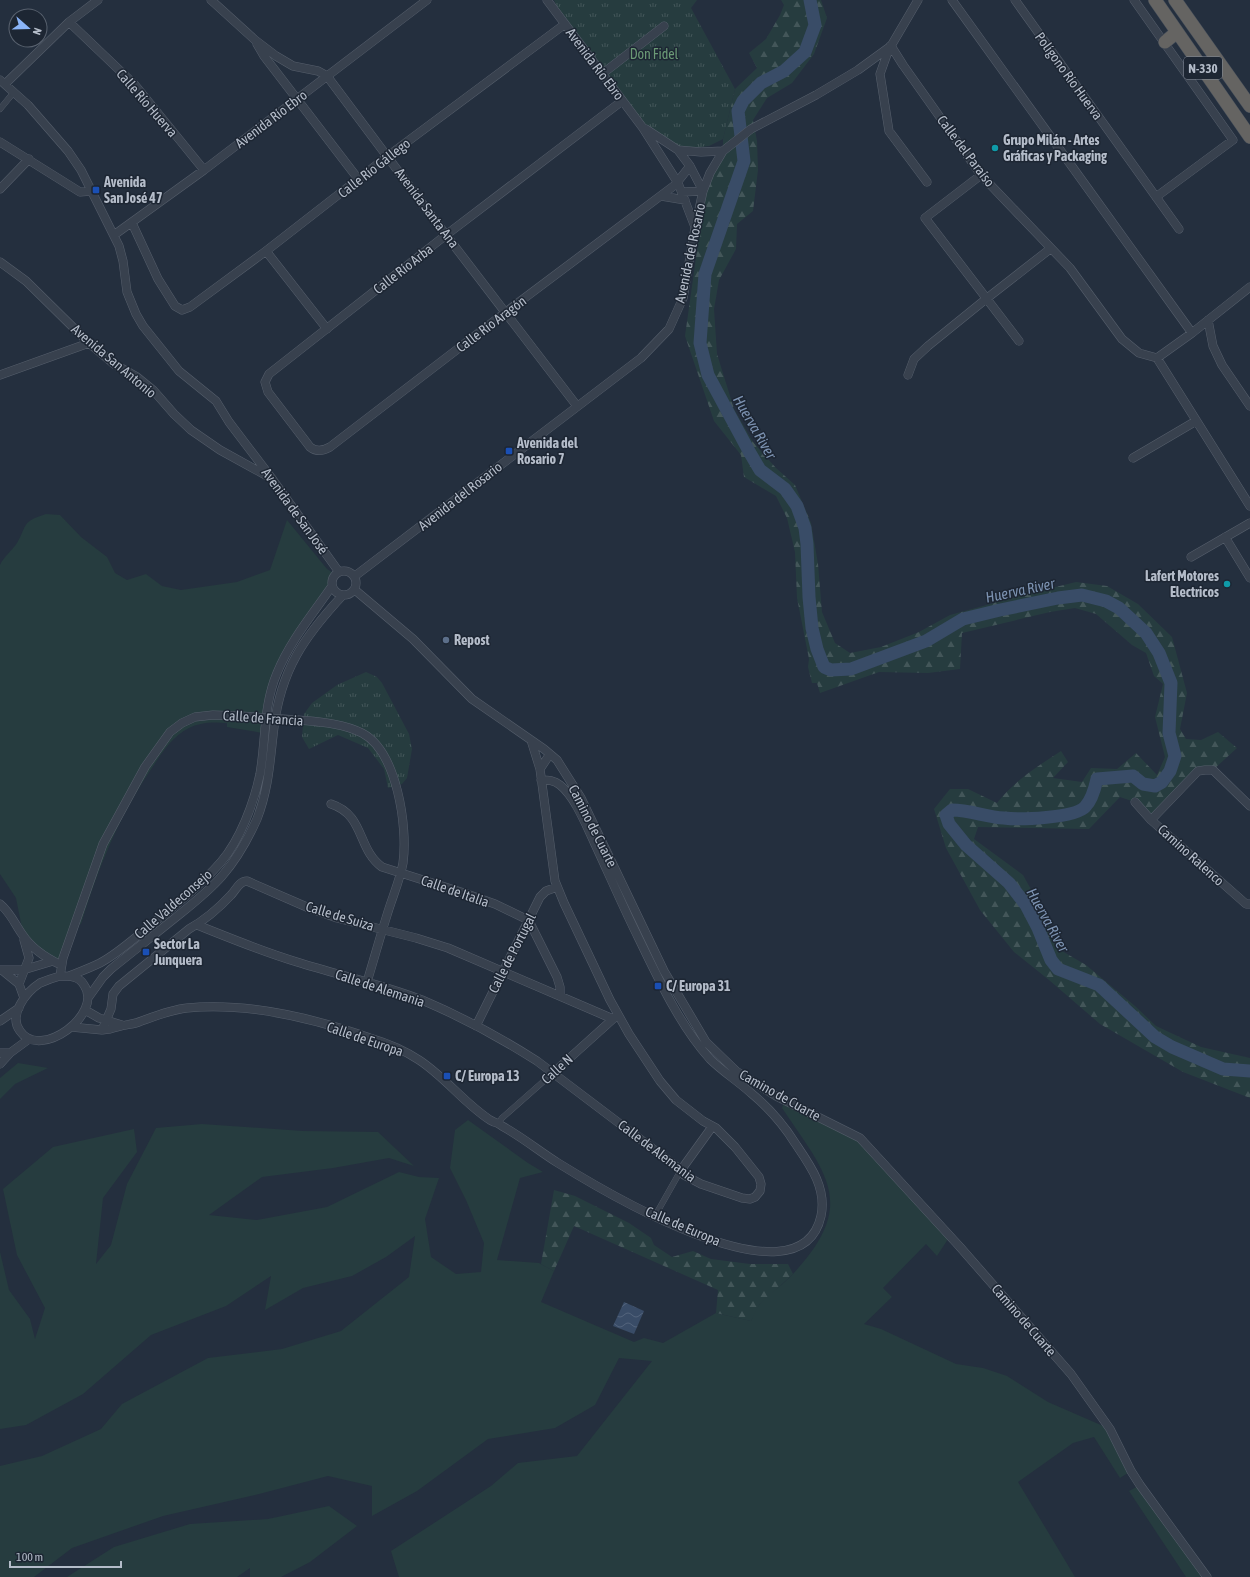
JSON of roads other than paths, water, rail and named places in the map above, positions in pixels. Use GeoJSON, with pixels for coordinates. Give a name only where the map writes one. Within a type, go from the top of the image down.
{"type":"FeatureCollection","features":[{"type":"Feature","properties":{"kind":"highway","name":"N-330"},"geometry":{"type":"LineString","coordinates":[[1154,0],[1250,137]]}},
{"type":"Feature","properties":{"kind":"highway","name":"N-330"},"geometry":{"type":"LineString","coordinates":[[1175,0],[1250,106]]}},
{"type":"Feature","properties":{"kind":"highway"},"geometry":{"type":"LineString","coordinates":[[1164,42],[1177,32]]}},
{"type":"Feature","properties":{"kind":"street"},"geometry":{"type":"LineString","coordinates":[[3,82],[69,22],[98,0]]}},
{"type":"Feature","properties":{"kind":"street"},"geometry":{"type":"LineString","coordinates":[[211,0],[255,40],[276,56],[289,64],[318,71],[327,76]]}},
{"type":"Feature","properties":{"kind":"street","name":"Avenida Río Ebro"},"geometry":{"type":"LineString","coordinates":[[114,235],[204,170],[427,0]]}},
{"type":"Feature","properties":{"kind":"street","name":"Avenida Río Ebro"},"geometry":{"type":"LineString","coordinates":[[547,0],[643,128],[678,183],[695,228]]}},
{"type":"Feature","properties":{"kind":"street","name":"Avenida del Rosario"},"geometry":{"type":"LineString","coordinates":[[355,576],[641,358],[669,328],[683,298],[703,191],[710,173],[723,151],[751,129],[816,95],[858,70],[891,46],[918,0]]}},
{"type":"Feature","properties":{"kind":"street"},"geometry":{"type":"LineString","coordinates":[[952,0],[1192,333]]}},
{"type":"Feature","properties":{"kind":"street","name":"Polígono Río Huerva"},"geometry":{"type":"LineString","coordinates":[[1015,0],[1179,229]]}},
{"type":"Feature","properties":{"kind":"street"},"geometry":{"type":"LineString","coordinates":[[1134,0],[1233,140],[1156,197]]}},
{"type":"Feature","properties":{"kind":"street","name":"Calle Río Huerva"},"geometry":{"type":"LineString","coordinates":[[69,22],[135,85],[204,170]]}},
{"type":"Feature","properties":{"kind":"street","name":"Calle Río Gállego"},"geometry":{"type":"LineString","coordinates":[[132,223],[158,279],[175,306],[182,310],[190,307],[266,251],[388,156],[564,24]]}},
{"type":"Feature","properties":{"kind":"street"},"geometry":{"type":"LineString","coordinates":[[602,74],[664,26]]}},
{"type":"Feature","properties":{"kind":"street"},"geometry":{"type":"LineString","coordinates":[[255,40],[264,56],[359,180]]}},
{"type":"Feature","properties":{"kind":"street"},"geometry":{"type":"LineString","coordinates":[[891,46],[880,74],[889,131],[927,182]]}},
{"type":"Feature","properties":{"kind":"street","name":"Calle del Paraíso"},"geometry":{"type":"LineString","coordinates":[[891,46],[981,175],[1050,249],[1070,268],[1122,339],[1140,353],[1157,358]]}},
{"type":"Feature","properties":{"kind":"street","name":"Avenida Santa Ana"},"geometry":{"type":"LineString","coordinates":[[327,76],[577,406]]}},
{"type":"Feature","properties":{"kind":"street","name":"Avenida de San José"},"geometry":{"type":"LineString","coordinates":[[3,82],[28,105],[68,150],[81,170],[114,235],[121,253],[127,292],[136,314],[179,371],[216,401],[339,572]]}},
{"type":"Feature","properties":{"kind":"street"},"geometry":{"type":"LineString","coordinates":[[0,109],[14,92]]}},
{"type":"Feature","properties":{"kind":"street","name":"Calle Río Arba"},"geometry":{"type":"LineString","coordinates":[[265,382],[267,376],[271,372],[446,235],[622,101]]}},
{"type":"Feature","properties":{"kind":"street","name":"Avenida Río Ebro"},"geometry":{"type":"LineString","coordinates":[[643,128],[678,150],[690,166],[703,191]]}},
{"type":"Feature","properties":{"kind":"street"},"geometry":{"type":"LineString","coordinates":[[0,142],[80,192],[92,191]]}},
{"type":"Feature","properties":{"kind":"street","name":"Avenida Río Ebro"},"geometry":{"type":"LineString","coordinates":[[678,150],[701,152],[723,151]]}},
{"type":"Feature","properties":{"kind":"street"},"geometry":{"type":"LineString","coordinates":[[0,189],[29,159]]}},
{"type":"Feature","properties":{"kind":"street","name":"Calle Río Aragón"},"geometry":{"type":"LineString","coordinates":[[265,382],[268,392],[310,447],[321,451],[330,447],[678,183],[690,166]]}},
{"type":"Feature","properties":{"kind":"street"},"geometry":{"type":"LineString","coordinates":[[981,175],[925,218],[1019,341]]}},
{"type":"Feature","properties":{"kind":"street"},"geometry":{"type":"LineString","coordinates":[[682,192],[703,191]]}},
{"type":"Feature","properties":{"kind":"street"},"geometry":{"type":"LineString","coordinates":[[661,196],[685,200]]}},
{"type":"Feature","properties":{"kind":"street"},"geometry":{"type":"LineString","coordinates":[[908,375],[914,359],[928,346],[986,298],[1050,249]]}},
{"type":"Feature","properties":{"kind":"street"},"geometry":{"type":"LineString","coordinates":[[266,251],[327,329]]}},
{"type":"Feature","properties":{"kind":"street","name":"Avenida San Antonio"},"geometry":{"type":"LineString","coordinates":[[0,262],[26,281],[89,343],[114,364],[137,377],[148,386],[191,430],[239,461],[273,480]]}},
{"type":"Feature","properties":{"kind":"street"},"geometry":{"type":"LineString","coordinates":[[1250,287],[1192,333],[1157,358],[1250,506]]}},
{"type":"Feature","properties":{"kind":"street"},"geometry":{"type":"LineString","coordinates":[[1208,320],[1213,346],[1222,365],[1250,406]]}},
{"type":"Feature","properties":{"kind":"street"},"geometry":{"type":"LineString","coordinates":[[0,375],[89,343]]}},
{"type":"Feature","properties":{"kind":"street"},"geometry":{"type":"LineString","coordinates":[[1133,458],[1196,421]]}},
{"type":"Feature","properties":{"kind":"street"},"geometry":{"type":"LineString","coordinates":[[239,461],[250,450]]}},
{"type":"Feature","properties":{"kind":"street"},"geometry":{"type":"LineString","coordinates":[[1190,557],[1250,523]]}},
{"type":"Feature","properties":{"kind":"street"},"geometry":{"type":"LineString","coordinates":[[1225,536],[1250,578]]}},
{"type":"Feature","properties":{"kind":"street"},"geometry":{"type":"LineString","coordinates":[[346,571],[355,576],[357,583],[354,590],[349,595],[342,596],[336,592],[332,586],[333,578],[339,572],[346,571]]}},
{"type":"Feature","properties":{"kind":"street","name":"Calle Valdeconsejo"},"geometry":{"type":"LineString","coordinates":[[69,976],[99,964],[112,956],[187,896],[221,861],[237,836],[251,805],[260,774],[268,699],[276,674],[287,651],[301,628],[332,586]]}},
{"type":"Feature","properties":{"kind":"street","name":"Camino de Cuarte"},"geometry":{"type":"LineString","coordinates":[[354,590],[413,639],[472,699],[557,760],[581,798],[664,971],[706,1042],[736,1071],[769,1092],[860,1138],[1072,1374],[1110,1429],[1131,1471],[1140,1485],[1207,1577]]}},
{"type":"Feature","properties":{"kind":"street","name":"Calle Valdeconsejo"},"geometry":{"type":"LineString","coordinates":[[88,998],[103,977],[111,969],[207,891],[223,876],[236,858],[256,819],[264,797],[269,776],[278,705],[286,675],[299,648],[310,632],[342,596]]}},
{"type":"Feature","properties":{"kind":"street","name":"Calle de Francia"},"geometry":{"type":"LineString","coordinates":[[60,976],[61,965],[90,877],[103,844],[145,767],[170,732],[182,723],[195,717],[213,715],[329,723],[349,728],[363,734],[372,740],[383,753],[393,774],[403,829],[404,853],[400,874],[367,982]]}},
{"type":"Feature","properties":{"kind":"street","name":"Calle de Alemania"},"geometry":{"type":"LineString","coordinates":[[197,926],[262,951],[367,982],[421,1000],[476,1026],[521,1051],[553,1073],[681,1170],[684,1175],[701,1184],[742,1198],[750,1199],[756,1197],[760,1191],[761,1184],[752,1167],[716,1128],[712,1127],[676,1100],[660,1081],[616,1017],[557,887],[553,873],[540,769],[531,740]]}},
{"type":"Feature","properties":{"kind":"street"},"geometry":{"type":"LineString","coordinates":[[537,759],[547,752]]}},
{"type":"Feature","properties":{"kind":"street"},"geometry":{"type":"LineString","coordinates":[[540,769],[547,752]]}},
{"type":"Feature","properties":{"kind":"street"},"geometry":{"type":"LineString","coordinates":[[1151,820],[1198,771],[1205,770],[1213,770],[1250,806]]}},
{"type":"Feature","properties":{"kind":"street","name":"Calle de Europa"},"geometry":{"type":"LineString","coordinates":[[71,1027],[102,1030],[110,1029],[185,1008],[217,1007],[244,1008],[291,1016],[325,1024],[371,1038],[403,1050],[423,1063],[478,1110],[498,1124],[574,1173],[678,1228],[719,1243],[748,1249],[784,1251],[800,1245],[816,1229],[822,1213],[821,1190],[813,1171],[792,1137],[781,1123],[753,1094],[711,1060],[692,1036],[669,998],[642,945],[574,803],[559,784],[554,781],[541,780]]}},
{"type":"Feature","properties":{"kind":"street","name":"Camino Ralenco"},"geometry":{"type":"LineString","coordinates":[[1135,802],[1151,820],[1246,904],[1250,904]]}},
{"type":"Feature","properties":{"kind":"street","name":"Calle de Italia"},"geometry":{"type":"LineString","coordinates":[[331,804],[344,810],[352,817],[368,852],[377,863],[388,870],[464,893],[502,907],[528,921]]}},
{"type":"Feature","properties":{"kind":"street","name":"Calle de Suiza"},"geometry":{"type":"LineString","coordinates":[[102,1030],[111,1010],[112,997],[119,986],[190,929],[197,926],[231,895],[242,882],[247,881],[309,908],[337,918],[448,948],[616,1017]]}},
{"type":"Feature","properties":{"kind":"street","name":"Calle de Portugal"},"geometry":{"type":"LineString","coordinates":[[476,1026],[543,894],[546,891],[557,887]]}},
{"type":"Feature","properties":{"kind":"street"},"geometry":{"type":"LineString","coordinates":[[0,904],[30,944],[61,965]]}},
{"type":"Feature","properties":{"kind":"street"},"geometry":{"type":"LineString","coordinates":[[528,921],[557,977],[560,987],[560,995]]}},
{"type":"Feature","properties":{"kind":"street"},"geometry":{"type":"LineString","coordinates":[[19,984],[29,956],[22,935]]}},
{"type":"Feature","properties":{"kind":"street"},"geometry":{"type":"LineString","coordinates":[[1,971],[25,969],[53,961]]}},
{"type":"Feature","properties":{"kind":"street"},"geometry":{"type":"LineString","coordinates":[[1,971],[19,984],[24,998]]}},
{"type":"Feature","properties":{"kind":"street"},"geometry":{"type":"LineString","coordinates":[[60,976],[69,976],[79,979],[84,983],[88,998],[85,1010],[71,1027],[60,1035],[38,1041],[29,1039],[20,1032],[16,1024],[18,1008],[24,998],[31,990],[40,984],[60,976]]}},
{"type":"Feature","properties":{"kind":"street"},"geometry":{"type":"LineString","coordinates":[[0,1021],[18,1008]]}},
{"type":"Feature","properties":{"kind":"street","name":"Calle de Europa"},"geometry":{"type":"LineString","coordinates":[[85,1010],[95,1017],[122,1025]]}},
{"type":"Feature","properties":{"kind":"street"},"geometry":{"type":"LineString","coordinates":[[111,1010],[122,1025]]}},
{"type":"Feature","properties":{"kind":"street","name":"Calle N"},"geometry":{"type":"LineString","coordinates":[[498,1124],[616,1017]]}},
{"type":"Feature","properties":{"kind":"street"},"geometry":{"type":"LineString","coordinates":[[0,1064],[10,1053],[29,1039]]}},
{"type":"Feature","properties":{"kind":"street"},"geometry":{"type":"LineString","coordinates":[[0,1053],[10,1053]]}},
{"type":"Feature","properties":{"kind":"street"},"geometry":{"type":"LineString","coordinates":[[655,1216],[681,1170],[712,1127]]}},
{"type":"Feature","properties":{"kind":"water"},"geometry":{"type":"Polygon","coordinates":[[[624,1302],[644,1311],[634,1334],[613,1326],[624,1302]]]}},
{"type":"Feature","properties":{"kind":"waterway","name":"Huerva River"},"geometry":{"type":"LineString","coordinates":[[810,0],[815,25],[805,52],[784,71],[761,83],[743,101],[738,111],[744,161],[705,274],[700,343],[708,375],[760,470],[785,489],[797,506],[805,528],[807,544],[812,628],[817,649],[824,667],[831,670],[851,669],[926,641],[963,619],[1058,598],[1082,595],[1106,601],[1119,608],[1146,633],[1159,653],[1171,683],[1169,733],[1175,756],[1170,771],[1162,782],[1155,786],[1143,784],[1133,776],[1097,779],[1094,790],[1085,807],[1079,811],[1059,816],[1011,819],[952,810],[946,815],[949,824],[966,845],[1009,883],[1026,905],[1038,928],[1051,960],[1058,969],[1099,985],[1155,1037],[1172,1047],[1223,1069],[1250,1071]]}},
{"type":"Feature","properties":{"kind":"place","name":"Grupo Milán - Artes Gráficas y Packaging"},"geometry":{"type":"Point","coordinates":[995,148]}},
{"type":"Feature","properties":{"kind":"place","name":"Avenida San José 47"},"geometry":{"type":"Point","coordinates":[96,190]}},
{"type":"Feature","properties":{"kind":"place","name":"Avenida del Rosario 7"},"geometry":{"type":"Point","coordinates":[509,451]}},
{"type":"Feature","properties":{"kind":"place","name":"Lafert Motores Electricos"},"geometry":{"type":"Point","coordinates":[1227,584]}},
{"type":"Feature","properties":{"kind":"place","name":"Repost"},"geometry":{"type":"Point","coordinates":[446,640]}},
{"type":"Feature","properties":{"kind":"place","name":"Sector La Junquera"},"geometry":{"type":"Point","coordinates":[146,952]}},
{"type":"Feature","properties":{"kind":"place","name":"C/ Europa 31"},"geometry":{"type":"Point","coordinates":[658,986]}},
{"type":"Feature","properties":{"kind":"place","name":"C/ Europa 13"},"geometry":{"type":"Point","coordinates":[447,1076]}},
{"type":"Feature","properties":{"kind":"park label","name":"Don Fidel"},"geometry":{"type":"Point","coordinates":[654,54]}}]}
